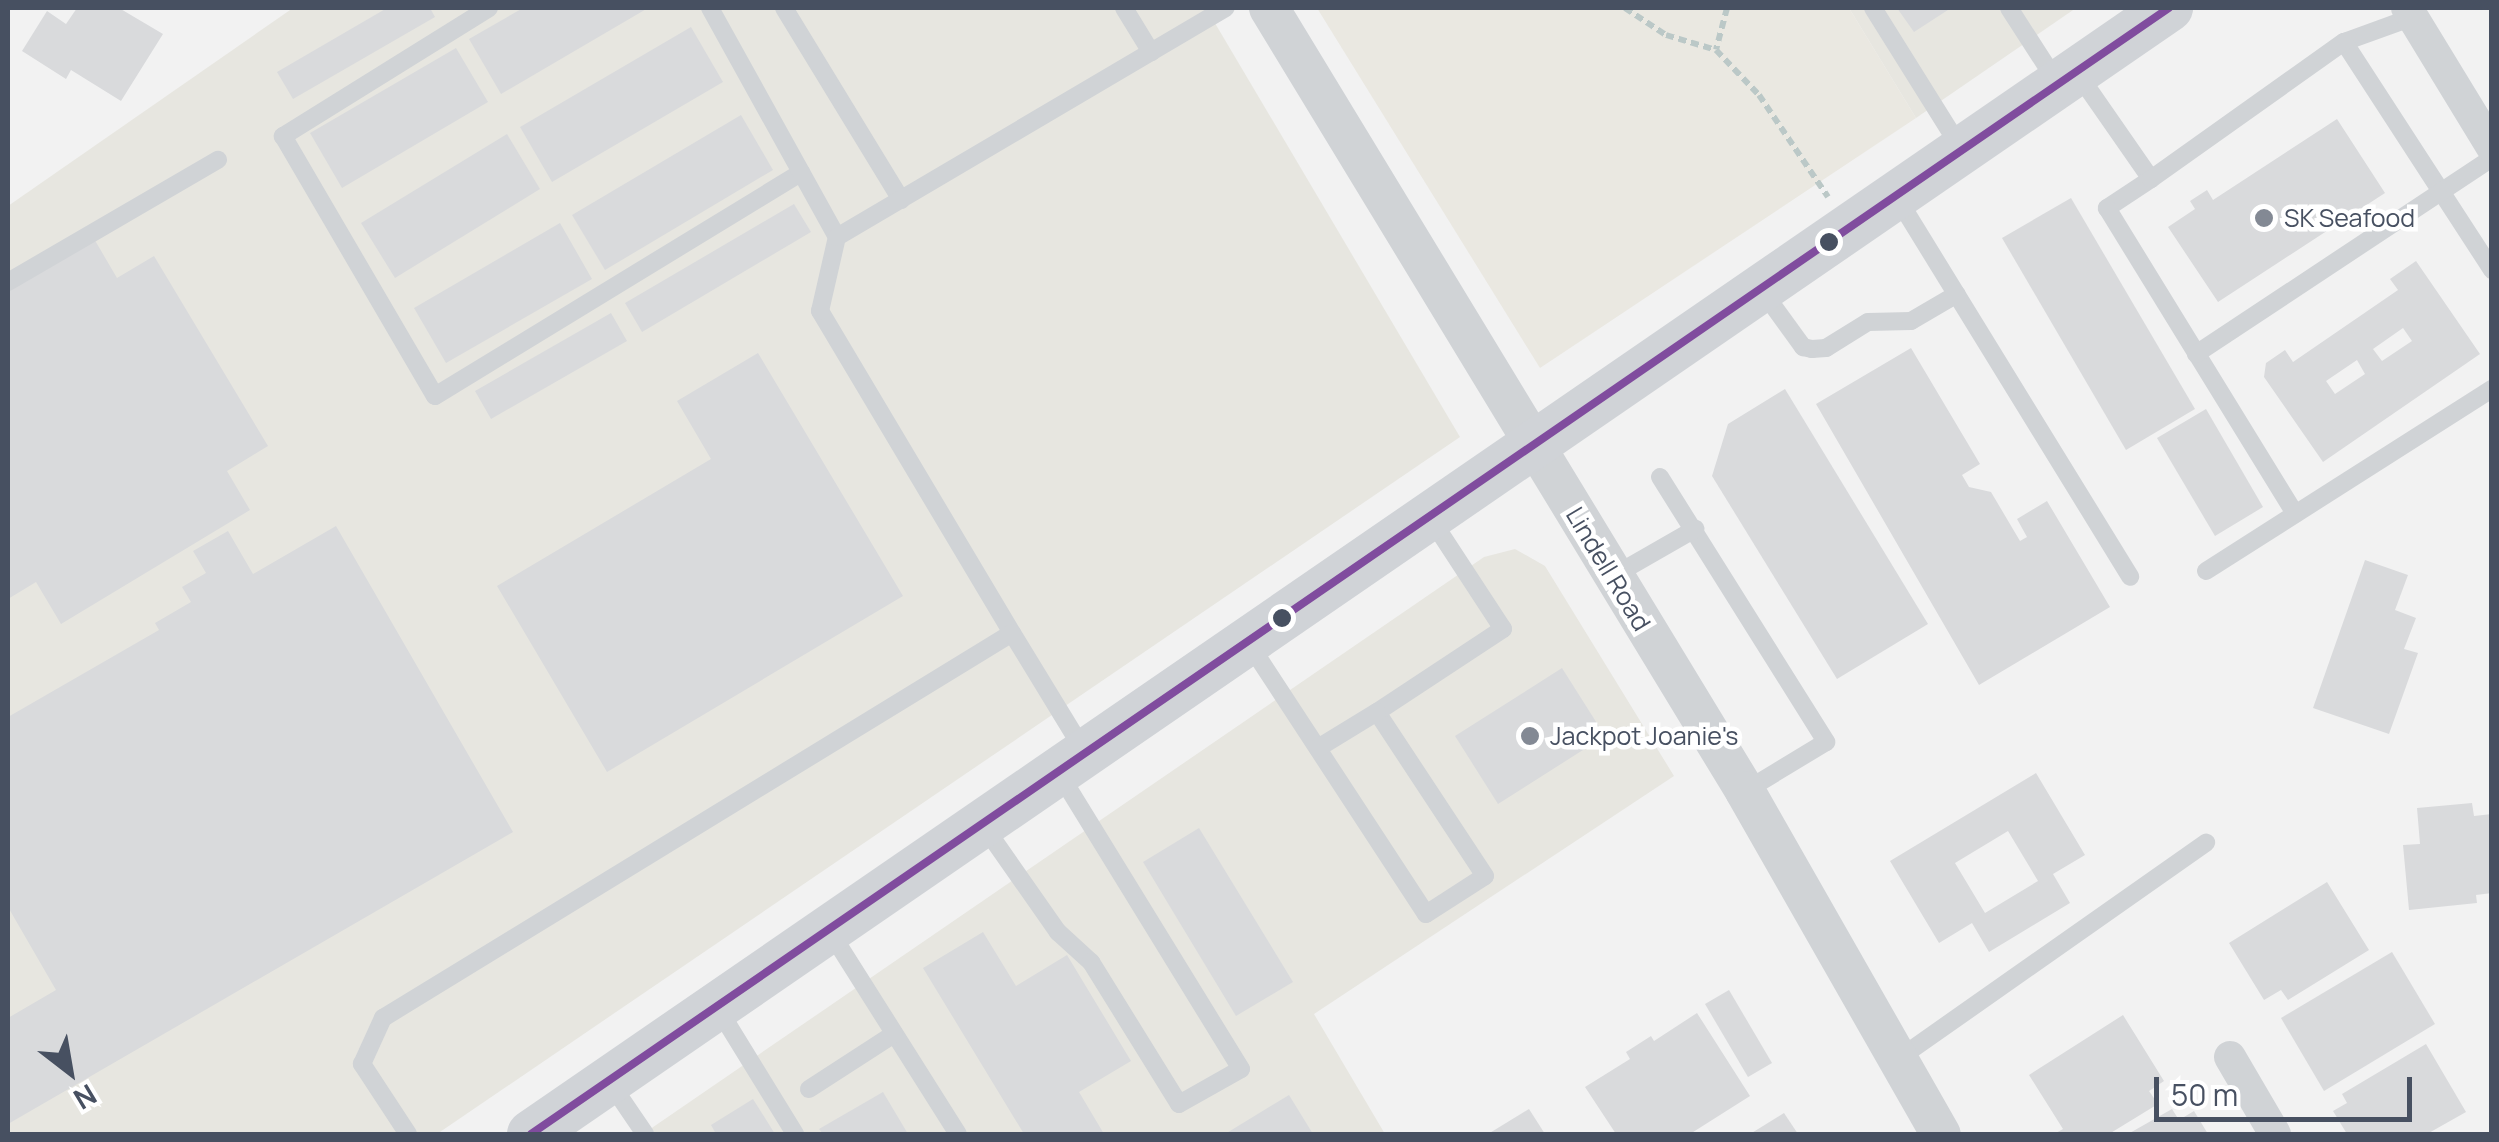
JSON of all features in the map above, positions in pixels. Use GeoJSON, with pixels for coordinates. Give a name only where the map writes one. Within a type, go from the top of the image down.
{"type":"FeatureCollection","features":[{"type":"Feature","properties":{"kind":"main road"},"geometry":{"type":"LineString","coordinates":[[531,1134],[2169,8]]}},
{"type":"Feature","properties":{"kind":"street","name":"Lindell Road"},"geometry":{"type":"LineString","coordinates":[[1269,8],[1745,792],[1901,1057],[1941,1134]]}},
{"type":"Feature","properties":{"kind":"street"},"geometry":{"type":"LineString","coordinates":[[2410,12],[2492,148]]}},
{"type":"Feature","properties":{"kind":"street"},"geometry":{"type":"LineString","coordinates":[[2230,1057],[2274,1134]]}},
{"type":"Feature","properties":{"kind":"lane"},"geometry":{"type":"LineString","coordinates":[[489,8],[284,136],[435,396],[801,173]]}},
{"type":"Feature","properties":{"kind":"lane"},"geometry":{"type":"LineString","coordinates":[[710,8],[836,237],[820,311],[1012,634],[1072,763],[1241,1069],[1179,1104],[1091,962],[1058,932],[982,825]]}},
{"type":"Feature","properties":{"kind":"lane"},"geometry":{"type":"LineString","coordinates":[[784,8],[900,200]]}},
{"type":"Feature","properties":{"kind":"lane"},"geometry":{"type":"LineString","coordinates":[[1124,8],[1150,52]]}},
{"type":"Feature","properties":{"kind":"lane"},"geometry":{"type":"LineString","coordinates":[[836,237],[1225,8]]}},
{"type":"Feature","properties":{"kind":"lane"},"geometry":{"type":"LineString","coordinates":[[1873,8],[1962,150]]}},
{"type":"Feature","properties":{"kind":"lane"},"geometry":{"type":"LineString","coordinates":[[2009,8],[2151,178]]}},
{"type":"Feature","properties":{"kind":"lane"},"geometry":{"type":"LineString","coordinates":[[2295,514],[2107,208],[2344,42],[2410,12]]}},
{"type":"Feature","properties":{"kind":"lane"},"geometry":{"type":"LineString","coordinates":[[2344,42],[2492,270]]}},
{"type":"Feature","properties":{"kind":"lane"},"geometry":{"type":"LineString","coordinates":[[2196,354],[2492,158]]}},
{"type":"Feature","properties":{"kind":"lane"},"geometry":{"type":"LineString","coordinates":[[8,282],[218,160]]}},
{"type":"Feature","properties":{"kind":"lane"},"geometry":{"type":"LineString","coordinates":[[1896,196],[2130,577]]}},
{"type":"Feature","properties":{"kind":"lane"},"geometry":{"type":"LineString","coordinates":[[1761,289],[1803,347],[1812,349],[1826,348],[1868,322],[1911,321],[1957,294]]}},
{"type":"Feature","properties":{"kind":"lane"},"geometry":{"type":"LineString","coordinates":[[2206,571],[2492,389]]}},
{"type":"Feature","properties":{"kind":"lane"},"geometry":{"type":"LineString","coordinates":[[1660,478],[1826,742],[1745,792]]}},
{"type":"Feature","properties":{"kind":"lane"},"geometry":{"type":"LineString","coordinates":[[1318,748],[1503,629],[1430,517]]}},
{"type":"Feature","properties":{"kind":"lane"},"geometry":{"type":"LineString","coordinates":[[1612,577],[1695,529]]}},
{"type":"Feature","properties":{"kind":"lane"},"geometry":{"type":"LineString","coordinates":[[408,1134],[362,1064],[383,1018],[1012,634]]}},
{"type":"Feature","properties":{"kind":"lane"},"geometry":{"type":"LineString","coordinates":[[1248,642],[1426,914],[1485,876],[1377,712]]}},
{"type":"Feature","properties":{"kind":"lane"},"geometry":{"type":"LineString","coordinates":[[1901,1057],[2206,843]]}},
{"type":"Feature","properties":{"kind":"lane"},"geometry":{"type":"LineString","coordinates":[[828,930],[958,1134]]}},
{"type":"Feature","properties":{"kind":"lane"},"geometry":{"type":"LineString","coordinates":[[717,1007],[794,1134]]}},
{"type":"Feature","properties":{"kind":"lane"},"geometry":{"type":"LineString","coordinates":[[809,1089],[894,1034]]}},
{"type":"Feature","properties":{"kind":"lane"},"geometry":{"type":"LineString","coordinates":[[609,1081],[644,1134]]}},
{"type":"Feature","properties":{"kind":"path"},"geometry":{"type":"LineString","coordinates":[[1625,8],[1666,34],[1716,50],[1759,95],[1850,228]]}},
{"type":"Feature","properties":{"kind":"path"},"geometry":{"type":"LineString","coordinates":[[1716,50],[1727,8]]}},
{"type":"Feature","properties":{"kind":"shaded area"},"geometry":{"type":"Polygon","coordinates":[[[293,8],[1206,8],[1460,437],[437,1134],[8,1134],[8,206],[293,8]]]}},
{"type":"Feature","properties":{"kind":"shaded area"},"geometry":{"type":"Polygon","coordinates":[[[1849,8],[2076,8],[1916,118],[1849,8]]]}},
{"type":"Feature","properties":{"kind":"shaded area"},"geometry":{"type":"Polygon","coordinates":[[[1515,549],[1545,566],[1674,776],[1314,1014],[1385,1134],[643,1134],[1484,557],[1515,549]]]}},
{"type":"Feature","properties":{"kind":"sand"},"geometry":{"type":"Polygon","coordinates":[[[1317,8],[1849,8],[1916,118],[1540,368],[1317,8]]]}},
{"type":"Feature","properties":{"kind":"building"},"geometry":{"type":"Polygon","coordinates":[[[77,8],[119,8],[163,34],[121,101],[71,70],[66,79],[22,51],[47,11],[66,24],[77,8]]]}},
{"type":"Feature","properties":{"kind":"building"},"geometry":{"type":"Polygon","coordinates":[[[387,8],[430,8],[435,17],[293,99],[277,72],[387,8]]]}},
{"type":"Feature","properties":{"kind":"building"},"geometry":{"type":"Polygon","coordinates":[[[523,8],[648,8],[501,94],[469,39],[523,8]]]}},
{"type":"Feature","properties":{"kind":"building"},"geometry":{"type":"Polygon","coordinates":[[[1897,8],[1951,8],[1914,32],[1897,8]]]}},
{"type":"Feature","properties":{"kind":"building"},"geometry":{"type":"Polygon","coordinates":[[[691,27],[723,82],[552,182],[520,127],[691,27]]]}},
{"type":"Feature","properties":{"kind":"building"},"geometry":{"type":"Polygon","coordinates":[[[456,48],[488,102],[342,188],[310,133],[456,48]]]}},
{"type":"Feature","properties":{"kind":"building"},"geometry":{"type":"Polygon","coordinates":[[[741,115],[773,170],[605,270],[572,215],[741,115]]]}},
{"type":"Feature","properties":{"kind":"building","name":"SK Seafood"},"geometry":{"type":"Polygon","coordinates":[[[2337,119],[2385,193],[2218,302],[2168,227],[2195,209],[2190,201],[2207,190],[2213,200],[2337,119]]]}},
{"type":"Feature","properties":{"kind":"building"},"geometry":{"type":"Polygon","coordinates":[[[507,134],[540,189],[395,278],[361,223],[507,134]]]}},
{"type":"Feature","properties":{"kind":"building"},"geometry":{"type":"Polygon","coordinates":[[[2071,198],[2195,409],[2126,450],[2002,238],[2071,198]]]}},
{"type":"Feature","properties":{"kind":"building"},"geometry":{"type":"Polygon","coordinates":[[[794,204],[811,232],[642,332],[625,303],[794,204]]]}},
{"type":"Feature","properties":{"kind":"building"},"geometry":{"type":"Polygon","coordinates":[[[560,223],[592,279],[446,363],[414,308],[560,223]]]}},
{"type":"Feature","properties":{"kind":"building"},"geometry":{"type":"Polygon","coordinates":[[[93,237],[117,278],[154,256],[268,446],[227,471],[250,510],[61,624],[36,582],[8,599],[8,289],[93,237]]]}},
{"type":"Feature","properties":{"kind":"building"},"geometry":{"type":"Polygon","coordinates":[[[2416,261],[2480,354],[2323,462],[2264,377],[2266,363],[2285,350],[2293,362],[2398,290],[2390,279],[2416,261]],[[2403,328],[2373,349],[2382,361],[2412,341],[2403,328]],[[2357,360],[2326,381],[2335,394],[2365,374],[2357,360]]]}},
{"type":"Feature","properties":{"kind":"building"},"geometry":{"type":"Polygon","coordinates":[[[611,313],[627,341],[491,419],[475,391],[611,313]]]}},
{"type":"Feature","properties":{"kind":"building"},"geometry":{"type":"Polygon","coordinates":[[[1911,348],[1980,464],[1962,475],[1969,487],[1991,492],[2020,541],[2027,537],[2017,519],[2047,501],[2110,607],[1979,685],[1816,404],[1911,348]]]}},
{"type":"Feature","properties":{"kind":"building"},"geometry":{"type":"Polygon","coordinates":[[[758,353],[903,596],[607,772],[497,586],[711,459],[677,401],[758,353]]]}},
{"type":"Feature","properties":{"kind":"building"},"geometry":{"type":"Polygon","coordinates":[[[1785,389],[1928,624],[1837,679],[1712,476],[1728,424],[1785,389]]]}},
{"type":"Feature","properties":{"kind":"building"},"geometry":{"type":"Polygon","coordinates":[[[2206,409],[2263,507],[2215,536],[2157,438],[2206,409]]]}},
{"type":"Feature","properties":{"kind":"building"},"geometry":{"type":"Polygon","coordinates":[[[336,526],[513,832],[8,1124],[8,1018],[56,990],[8,907],[8,717],[159,630],[155,623],[191,602],[182,587],[206,573],[193,551],[228,531],[253,574],[336,526]]]}},
{"type":"Feature","properties":{"kind":"building"},"geometry":{"type":"Polygon","coordinates":[[[2365,560],[2408,575],[2395,610],[2416,618],[2404,649],[2418,653],[2389,734],[2313,708],[2365,560]]]}},
{"type":"Feature","properties":{"kind":"building","name":"Jackpot Joanie's"},"geometry":{"type":"Polygon","coordinates":[[[1562,668],[1605,736],[1498,804],[1455,736],[1562,668]]]}},
{"type":"Feature","properties":{"kind":"building"},"geometry":{"type":"Polygon","coordinates":[[[2036,773],[2085,855],[2053,874],[2070,903],[1989,952],[1972,923],[1939,943],[1890,861],[2036,773]],[[2008,831],[1955,863],[1985,913],[2038,881],[2008,831]]]}},
{"type":"Feature","properties":{"kind":"building"},"geometry":{"type":"Polygon","coordinates":[[[2472,803],[2474,816],[2492,814],[2492,893],[2476,895],[2477,903],[2409,910],[2403,845],[2420,844],[2417,808],[2472,803]]]}},
{"type":"Feature","properties":{"kind":"building"},"geometry":{"type":"Polygon","coordinates":[[[1199,828],[1293,982],[1236,1016],[1143,862],[1199,828]]]}},
{"type":"Feature","properties":{"kind":"building"},"geometry":{"type":"Polygon","coordinates":[[[2327,882],[2369,950],[2288,1000],[2281,990],[2264,1000],[2229,943],[2327,882]]]}},
{"type":"Feature","properties":{"kind":"building"},"geometry":{"type":"Polygon","coordinates":[[[983,932],[1016,986],[1067,955],[1131,1061],[1079,1092],[1104,1134],[1024,1134],[923,968],[983,932]]]}},
{"type":"Feature","properties":{"kind":"building"},"geometry":{"type":"Polygon","coordinates":[[[2392,952],[2435,1024],[2324,1091],[2281,1018],[2392,952]]]}},
{"type":"Feature","properties":{"kind":"building"},"geometry":{"type":"Polygon","coordinates":[[[1729,990],[1772,1063],[1748,1077],[1705,1004],[1729,990]]]}},
{"type":"Feature","properties":{"kind":"building"},"geometry":{"type":"Polygon","coordinates":[[[1697,1013],[1750,1096],[1690,1134],[1616,1134],[1585,1087],[1630,1059],[1626,1052],[1651,1036],[1654,1041],[1697,1013]]]}},
{"type":"Feature","properties":{"kind":"building"},"geometry":{"type":"Polygon","coordinates":[[[2123,1015],[2164,1081],[2149,1091],[2158,1104],[2109,1134],[2054,1134],[2063,1129],[2029,1075],[2123,1015]]]}},
{"type":"Feature","properties":{"kind":"building"},"geometry":{"type":"Polygon","coordinates":[[[2426,1044],[2466,1112],[2427,1134],[2347,1134],[2333,1111],[2347,1103],[2342,1094],[2426,1044]]]}},
{"type":"Feature","properties":{"kind":"building"},"geometry":{"type":"Polygon","coordinates":[[[883,1092],[908,1134],[823,1134],[819,1129],[883,1092]]]}},
{"type":"Feature","properties":{"kind":"building"},"geometry":{"type":"Polygon","coordinates":[[[1289,1095],[1313,1134],[1225,1134],[1289,1095]]]}},
{"type":"Feature","properties":{"kind":"building"},"geometry":{"type":"Polygon","coordinates":[[[753,1099],[775,1134],[716,1134],[711,1125],[753,1099]]]}},
{"type":"Feature","properties":{"kind":"building"},"geometry":{"type":"Polygon","coordinates":[[[1529,1109],[1545,1134],[1488,1134],[1529,1109]]]}},
{"type":"Feature","properties":{"kind":"building"},"geometry":{"type":"Polygon","coordinates":[[[2172,1109],[2179,1120],[2194,1111],[2208,1134],[2128,1134],[2172,1109]]]}},
{"type":"Feature","properties":{"kind":"building"},"geometry":{"type":"Polygon","coordinates":[[[1784,1113],[1798,1134],[1750,1134],[1784,1113]]]}},
{"type":"Feature","properties":{"kind":"transit line"},"geometry":{"type":"LineString","coordinates":[[531,1134],[2169,8]]}},
{"type":"Feature","properties":{"kind":"place","name":"SK Seafood"},"geometry":{"type":"Point","coordinates":[2264,218]}},
{"type":"Feature","properties":{"kind":"place","name":"Jackpot Joanie's"},"geometry":{"type":"Point","coordinates":[1530,736]}}]}
